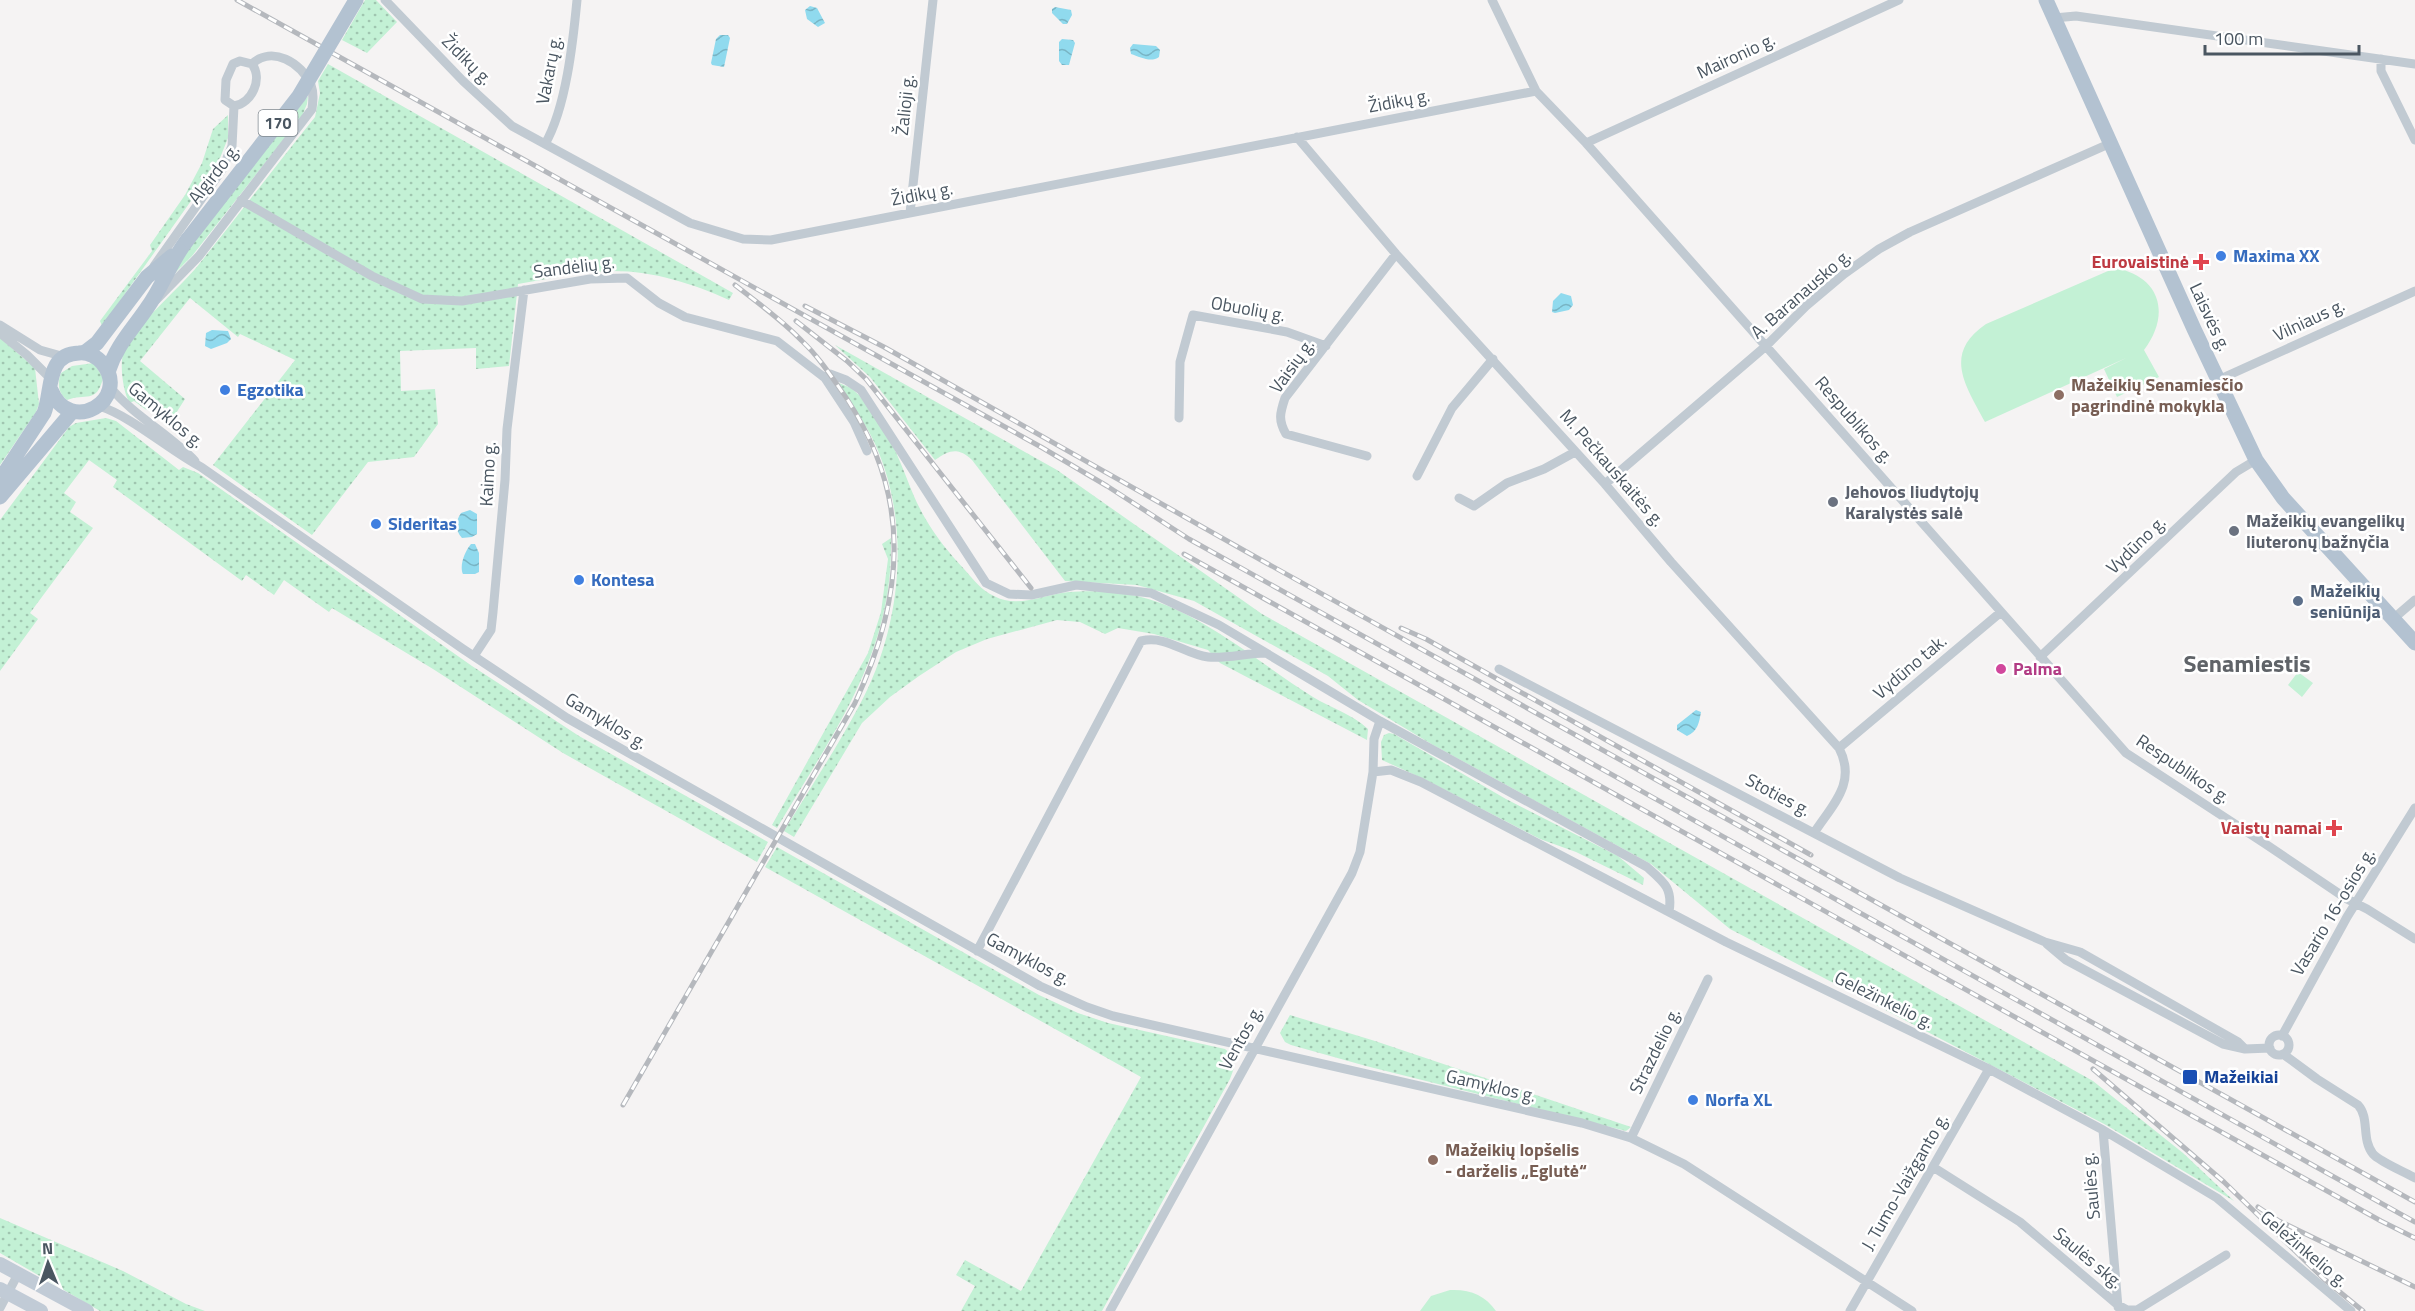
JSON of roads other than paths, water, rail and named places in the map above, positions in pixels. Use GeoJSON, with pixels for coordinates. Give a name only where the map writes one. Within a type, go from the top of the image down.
{"type":"FeatureCollection","features":[{"type":"Feature","properties":{"kind":"main road","name":"Algirdo g."},"geometry":{"type":"LineString","coordinates":[[84,353],[97,343],[147,277],[183,244],[299,96],[356,0]]}},
{"type":"Feature","properties":{"kind":"main road","name":"Laisvės g."},"geometry":{"type":"LineString","coordinates":[[2046,0],[2256,460],[2283,498],[2415,644]]}},
{"type":"Feature","properties":{"kind":"main road","name":"Algirdo g."},"geometry":{"type":"LineString","coordinates":[[99,406],[106,398],[116,351],[148,308],[183,244]]}},
{"type":"Feature","properties":{"kind":"main road"},"geometry":{"type":"LineString","coordinates":[[0,480],[44,414],[55,366],[65,357],[84,353],[99,359],[109,380]]}},
{"type":"Feature","properties":{"kind":"main road"},"geometry":{"type":"LineString","coordinates":[[50,384],[59,404],[72,412],[91,411],[99,406]]}},
{"type":"Feature","properties":{"kind":"main road"},"geometry":{"type":"LineString","coordinates":[[0,497],[72,412]]}},
{"type":"Feature","properties":{"kind":"main road"},"geometry":{"type":"LineString","coordinates":[[0,1264],[87,1311]]}},
{"type":"Feature","properties":{"kind":"main road"},"geometry":{"type":"LineString","coordinates":[[4,1291],[41,1311]]}},
{"type":"Feature","properties":{"kind":"street","name":"Židikų g."},"geometry":{"type":"LineString","coordinates":[[385,0],[463,81],[512,126],[690,223],[743,239],[771,240],[1536,92]]}},
{"type":"Feature","properties":{"kind":"street","name":"Vakarų g."},"geometry":{"type":"LineString","coordinates":[[545,144],[552,130],[565,84],[577,0]]}},
{"type":"Feature","properties":{"kind":"street","name":"Žalioji g."},"geometry":{"type":"LineString","coordinates":[[910,213],[933,0]]}},
{"type":"Feature","properties":{"kind":"street","name":"Respublikos g."},"geometry":{"type":"LineString","coordinates":[[1492,0],[1536,92],[1586,143],[2126,753],[2337,893],[2411,937]]}},
{"type":"Feature","properties":{"kind":"street","name":"Maironio g."},"geometry":{"type":"LineString","coordinates":[[1586,143],[1899,0]]}},
{"type":"Feature","properties":{"kind":"street"},"geometry":{"type":"LineString","coordinates":[[2054,18],[2076,16],[2415,64]]}},
{"type":"Feature","properties":{"kind":"street"},"geometry":{"type":"LineString","coordinates":[[148,308],[171,288],[199,256],[304,121],[312,109],[312,87],[306,75],[296,64],[282,57],[266,56],[252,64],[240,61],[229,69],[225,93],[226,102],[234,106]]}},
{"type":"Feature","properties":{"kind":"street"},"geometry":{"type":"LineString","coordinates":[[2381,59],[2381,71],[2415,140]]}},
{"type":"Feature","properties":{"kind":"street"},"geometry":{"type":"LineString","coordinates":[[234,106],[246,100],[255,86],[258,74],[252,64]]}},
{"type":"Feature","properties":{"kind":"street"},"geometry":{"type":"LineString","coordinates":[[147,277],[222,170],[232,146],[234,106]]}},
{"type":"Feature","properties":{"kind":"street","name":"M. Pečkauskaitės g."},"geometry":{"type":"LineString","coordinates":[[1297,137],[1396,254],[1493,359],[1605,484],[1671,562],[1839,748],[1847,771],[1845,785],[1814,833]]}},
{"type":"Feature","properties":{"kind":"street","name":"A. Baranausko g."},"geometry":{"type":"LineString","coordinates":[[1605,484],[1766,346],[1806,306],[1844,274],[1879,249],[1910,232],[2111,143]]}},
{"type":"Feature","properties":{"kind":"street","name":"Sandėlių g."},"geometry":{"type":"LineString","coordinates":[[241,200],[372,276],[422,299],[462,301],[590,279],[627,278],[659,303],[685,317],[777,341],[825,378],[854,422],[867,451]]}},
{"type":"Feature","properties":{"kind":"street","name":"Vaisių g."},"geometry":{"type":"LineString","coordinates":[[1367,456],[1286,434],[1280,423],[1280,413],[1285,398],[1396,254]]}},
{"type":"Feature","properties":{"kind":"street","name":"Kaimo g."},"geometry":{"type":"LineString","coordinates":[[474,656],[491,630],[494,612],[507,429],[524,290]]}},
{"type":"Feature","properties":{"kind":"street","name":"Vilniaus g."},"geometry":{"type":"LineString","coordinates":[[2218,380],[2415,291]]}},
{"type":"Feature","properties":{"kind":"street","name":"Obuolių g."},"geometry":{"type":"LineString","coordinates":[[1179,418],[1180,362],[1193,315],[1287,332],[1326,346]]}},
{"type":"Feature","properties":{"kind":"street"},"geometry":{"type":"LineString","coordinates":[[0,325],[39,350],[65,357]]}},
{"type":"Feature","properties":{"kind":"street"},"geometry":{"type":"LineString","coordinates":[[0,333],[27,355],[50,384]]}},
{"type":"Feature","properties":{"kind":"street"},"geometry":{"type":"LineString","coordinates":[[1417,476],[1452,408],[1493,359]]}},
{"type":"Feature","properties":{"kind":"street"},"geometry":{"type":"LineString","coordinates":[[825,378],[830,374],[846,380],[861,390],[986,583],[1009,594],[1031,595],[1076,585],[1151,593],[1219,625],[1380,721],[1647,867],[1662,880],[1671,896],[1669,912]]}},
{"type":"Feature","properties":{"kind":"street","name":"Gamyklos g."},"geometry":{"type":"LineString","coordinates":[[109,380],[121,400],[183,448],[201,467]]}},
{"type":"Feature","properties":{"kind":"street","name":"Gamyklos g."},"geometry":{"type":"LineString","coordinates":[[99,406],[119,415],[201,467],[474,656],[587,730],[1040,986],[1113,1016],[1582,1124],[1631,1138],[1684,1164],[1912,1311]]}},
{"type":"Feature","properties":{"kind":"street"},"geometry":{"type":"LineString","coordinates":[[1459,498],[1474,506],[1507,483],[1544,469],[1575,452]]}},
{"type":"Feature","properties":{"kind":"street","name":"Vydūno g."},"geometry":{"type":"LineString","coordinates":[[2040,657],[2236,472],[2256,460]]}},
{"type":"Feature","properties":{"kind":"street"},"geometry":{"type":"LineString","coordinates":[[2393,619],[2415,600]]}},
{"type":"Feature","properties":{"kind":"street","name":"Vydūno tak."},"geometry":{"type":"LineString","coordinates":[[1839,748],[2001,612]]}},
{"type":"Feature","properties":{"kind":"street"},"geometry":{"type":"LineString","coordinates":[[977,951],[1141,641],[1151,638],[1163,640],[1207,657],[1265,653]]}},
{"type":"Feature","properties":{"kind":"street","name":"Stoties g."},"geometry":{"type":"LineString","coordinates":[[1499,669],[1900,878],[2045,942],[2080,952],[2238,1042],[2245,1049]]}},
{"type":"Feature","properties":{"kind":"street","name":"Ventos g."},"geometry":{"type":"LineString","coordinates":[[1110,1311],[1352,873],[1360,852],[1374,772],[1374,739],[1380,721]]}},
{"type":"Feature","properties":{"kind":"street","name":"Geležinkelio g."},"geometry":{"type":"LineString","coordinates":[[1374,772],[1391,770],[1421,782],[1669,912],[1989,1070],[2103,1130],[2217,1198],[2351,1311]]}},
{"type":"Feature","properties":{"kind":"street","name":"Vasario 16-osios g."},"geometry":{"type":"LineString","coordinates":[[2282,1036],[2356,903],[2415,808]]}},
{"type":"Feature","properties":{"kind":"street","name":"Stoties g."},"geometry":{"type":"LineString","coordinates":[[2045,942],[2076,966],[2223,1044],[2245,1049],[2270,1048]]}},
{"type":"Feature","properties":{"kind":"street","name":"Strazdelio g."},"geometry":{"type":"LineString","coordinates":[[1631,1138],[1708,979]]}},
{"type":"Feature","properties":{"kind":"street"},"geometry":{"type":"LineString","coordinates":[[2283,1053],[2289,1046],[2287,1040],[2276,1035],[2271,1039],[2270,1048],[2274,1053],[2283,1053],[2358,1104],[2362,1110],[2366,1136],[2374,1155],[2415,1178]]}},
{"type":"Feature","properties":{"kind":"street","name":"J. Tumo-Vaižganto g."},"geometry":{"type":"LineString","coordinates":[[1851,1311],[1989,1070]]}},
{"type":"Feature","properties":{"kind":"street","name":"Saulės g."},"geometry":{"type":"LineString","coordinates":[[2103,1130],[2118,1308]]}},
{"type":"Feature","properties":{"kind":"street","name":"Saulės skg."},"geometry":{"type":"LineString","coordinates":[[1933,1167],[2020,1222],[2118,1308],[2137,1310],[2226,1255]]}},
{"type":"Feature","properties":{"kind":"street"},"geometry":{"type":"LineString","coordinates":[[0,1308],[4,1291],[18,1274]]}},
{"type":"Feature","properties":{"kind":"water"},"geometry":{"type":"Polygon","coordinates":[[[810,6],[817,8],[825,23],[818,27],[807,19],[805,10],[810,6]]]}},
{"type":"Feature","properties":{"kind":"water"},"geometry":{"type":"Polygon","coordinates":[[[1055,7],[1071,10],[1072,15],[1067,24],[1063,24],[1052,13],[1055,7]]]}},
{"type":"Feature","properties":{"kind":"water"},"geometry":{"type":"Polygon","coordinates":[[[720,35],[728,35],[730,38],[724,67],[711,63],[716,39],[720,35]]]}},
{"type":"Feature","properties":{"kind":"water"},"geometry":{"type":"Polygon","coordinates":[[[1062,39],[1073,40],[1075,43],[1069,65],[1062,65],[1059,61],[1059,42],[1062,39]]]}},
{"type":"Feature","properties":{"kind":"water"},"geometry":{"type":"Polygon","coordinates":[[[1133,44],[1156,46],[1160,50],[1159,57],[1149,59],[1131,54],[1130,48],[1133,44]]]}},
{"type":"Feature","properties":{"kind":"water"},"geometry":{"type":"Polygon","coordinates":[[[1561,293],[1571,296],[1573,305],[1569,310],[1552,312],[1553,301],[1561,293]]]}},
{"type":"Feature","properties":{"kind":"water"},"geometry":{"type":"Polygon","coordinates":[[[212,330],[228,331],[231,339],[211,349],[205,346],[206,333],[212,330]]]}},
{"type":"Feature","properties":{"kind":"water"},"geometry":{"type":"Polygon","coordinates":[[[470,510],[477,514],[477,534],[462,538],[457,529],[458,520],[461,513],[470,510]]]}},
{"type":"Feature","properties":{"kind":"water"},"geometry":{"type":"Polygon","coordinates":[[[471,544],[475,544],[479,553],[479,572],[463,574],[463,559],[471,544]]]}},
{"type":"Feature","properties":{"kind":"water"},"geometry":{"type":"Polygon","coordinates":[[[1696,710],[1701,712],[1694,732],[1687,736],[1677,730],[1677,725],[1696,710]]]}},
{"type":"Feature","properties":{"kind":"railway"},"geometry":{"type":"LineString","coordinates":[[237,0],[1041,447],[1189,539],[2415,1222]]}},
{"type":"Feature","properties":{"kind":"railway"},"geometry":{"type":"LineString","coordinates":[[623,1105],[855,703],[884,625],[891,587],[894,549],[891,512],[883,474],[868,437],[847,399],[815,354],[770,312],[735,285]]}},
{"type":"Feature","properties":{"kind":"railway"},"geometry":{"type":"LineString","coordinates":[[805,306],[884,347],[1261,560],[2415,1202]]}},
{"type":"Feature","properties":{"kind":"railway"},"geometry":{"type":"LineString","coordinates":[[796,321],[866,379],[1031,588]]}},
{"type":"Feature","properties":{"kind":"railway"},"geometry":{"type":"LineString","coordinates":[[1184,554],[2415,1238]]}},
{"type":"Feature","properties":{"kind":"railway"},"geometry":{"type":"LineString","coordinates":[[1401,628],[1426,639],[1811,855]]}},
{"type":"Feature","properties":{"kind":"railway"},"geometry":{"type":"LineString","coordinates":[[2093,1069],[2224,1182],[2324,1279],[2363,1311]]}},
{"type":"Feature","properties":{"kind":"railway"},"geometry":{"type":"LineString","coordinates":[[2258,1207],[2279,1221],[2415,1287]]}},
{"type":"Feature","properties":{"kind":"place","name":"Maxima XX"},"geometry":{"type":"Point","coordinates":[2221,256]}},
{"type":"Feature","properties":{"kind":"place","name":"Eurovaistinė"},"geometry":{"type":"Point","coordinates":[2201,262]}},
{"type":"Feature","properties":{"kind":"place","name":"Egzotika"},"geometry":{"type":"Point","coordinates":[225,390]}},
{"type":"Feature","properties":{"kind":"place","name":"Mažeikių Senamiesčio pagrindinė mokykla"},"geometry":{"type":"Point","coordinates":[2059,395]}},
{"type":"Feature","properties":{"kind":"place","name":"Jehovos liudytojų Karalystės salė"},"geometry":{"type":"Point","coordinates":[1833,502]}},
{"type":"Feature","properties":{"kind":"place","name":"Sideritas"},"geometry":{"type":"Point","coordinates":[376,524]}},
{"type":"Feature","properties":{"kind":"place","name":"Mažeikių evangelikų liuteronų bažnyčia"},"geometry":{"type":"Point","coordinates":[2234,531]}},
{"type":"Feature","properties":{"kind":"place","name":"Kontesa"},"geometry":{"type":"Point","coordinates":[579,580]}},
{"type":"Feature","properties":{"kind":"place","name":"Mažeikių seniūnija"},"geometry":{"type":"Point","coordinates":[2298,601]}},
{"type":"Feature","properties":{"kind":"place","name":"Palma"},"geometry":{"type":"Point","coordinates":[2001,669]}},
{"type":"Feature","properties":{"kind":"place","name":"Vaistų namai"},"geometry":{"type":"Point","coordinates":[2334,828]}},
{"type":"Feature","properties":{"kind":"place","name":"Mažeikiai"},"geometry":{"type":"Point","coordinates":[2190,1077]}},
{"type":"Feature","properties":{"kind":"place","name":"Norfa XL"},"geometry":{"type":"Point","coordinates":[1693,1100]}},
{"type":"Feature","properties":{"kind":"place","name":"Mažeikių lopšelis - darželis „Eglutė“"},"geometry":{"type":"Point","coordinates":[1433,1160]}},
{"type":"Feature","properties":{"kind":"district","name":"Senamiestis"},"geometry":{"type":"Point","coordinates":[2247,664]}}]}
